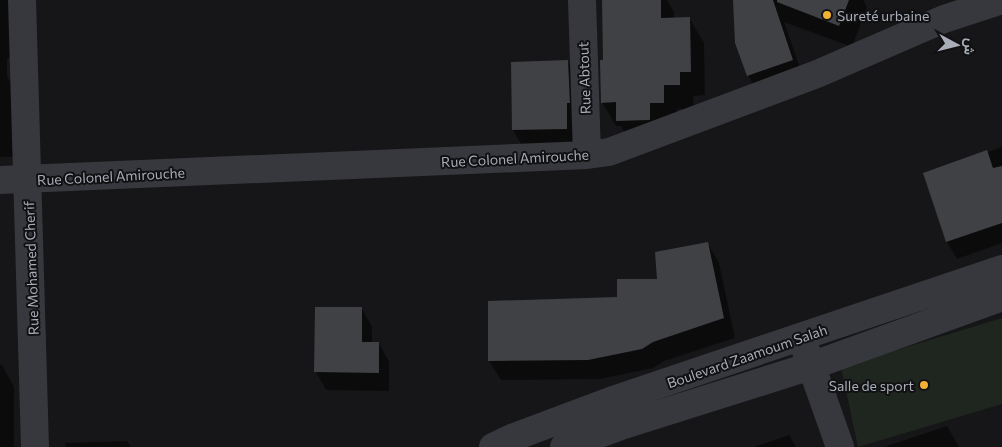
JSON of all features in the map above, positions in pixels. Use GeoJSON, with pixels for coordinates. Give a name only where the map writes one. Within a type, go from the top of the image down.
{"type":"FeatureCollection","features":[{"type":"Feature","properties":{"kind":"street","name":"Rue Mohamed Cherif"},"geometry":{"type":"LineString","coordinates":[[22,0],[36,447]]}},
{"type":"Feature","properties":{"kind":"street","name":"Rue Abtout"},"geometry":{"type":"LineString","coordinates":[[582,0],[587,155]]}},
{"type":"Feature","properties":{"kind":"street","name":"Rue Colonel Amirouche"},"geometry":{"type":"LineString","coordinates":[[0,180],[587,155],[609,152],[817,74],[944,19],[1002,0]]}},
{"type":"Feature","properties":{"kind":"street","name":"Boulevard Zaamoum Salah"},"geometry":{"type":"LineString","coordinates":[[493,447],[514,437],[610,401],[1002,269]]}},
{"type":"Feature","properties":{"kind":"street","name":"Boulevard Zaamoum Salah"},"geometry":{"type":"LineString","coordinates":[[564,447],[621,426],[811,366],[1002,297]]}},
{"type":"Feature","properties":{"kind":"street"},"geometry":{"type":"LineString","coordinates":[[802,337],[840,447]]}},
{"type":"Feature","properties":{"kind":"shaded area","name":"Salle de sport"},"geometry":{"type":"Polygon","coordinates":[[[1002,318],[1002,404],[858,447],[841,367],[1002,318]]]}},
{"type":"Feature","properties":{"kind":"building"},"geometry":{"type":"Polygon","coordinates":[[[602,0],[661,0],[661,18],[690,17],[691,72],[680,72],[680,85],[664,85],[664,103],[650,103],[650,120],[616,121],[616,102],[601,103],[600,60],[603,60],[602,0]]]}},
{"type":"Feature","properties":{"kind":"building"},"geometry":{"type":"Polygon","coordinates":[[[733,0],[773,0],[793,60],[747,76],[735,43],[733,0]]]}},
{"type":"Feature","properties":{"kind":"building","name":"Sureté urbaine"},"geometry":{"type":"Polygon","coordinates":[[[777,0],[849,0],[839,26],[777,2],[777,0]]]}},
{"type":"Feature","properties":{"kind":"building"},"geometry":{"type":"Polygon","coordinates":[[[568,60],[570,103],[567,103],[567,129],[512,130],[511,62],[568,60]]]}},
{"type":"Feature","properties":{"kind":"building"},"geometry":{"type":"Polygon","coordinates":[[[987,150],[993,168],[1002,166],[1002,223],[946,242],[923,173],[987,150]]]}},
{"type":"Feature","properties":{"kind":"building"},"geometry":{"type":"Polygon","coordinates":[[[708,242],[724,318],[653,342],[642,349],[588,360],[488,361],[488,301],[617,297],[617,279],[657,279],[655,252],[708,242]]]}},
{"type":"Feature","properties":{"kind":"building"},"geometry":{"type":"Polygon","coordinates":[[[315,307],[362,307],[362,342],[379,342],[379,373],[314,372],[315,307]]]}},
{"type":"Feature","properties":{"kind":"place","name":"Sureté urbaine"},"geometry":{"type":"Point","coordinates":[827,15]}},
{"type":"Feature","properties":{"kind":"place","name":"Salle de sport"},"geometry":{"type":"Point","coordinates":[924,385]}}]}
